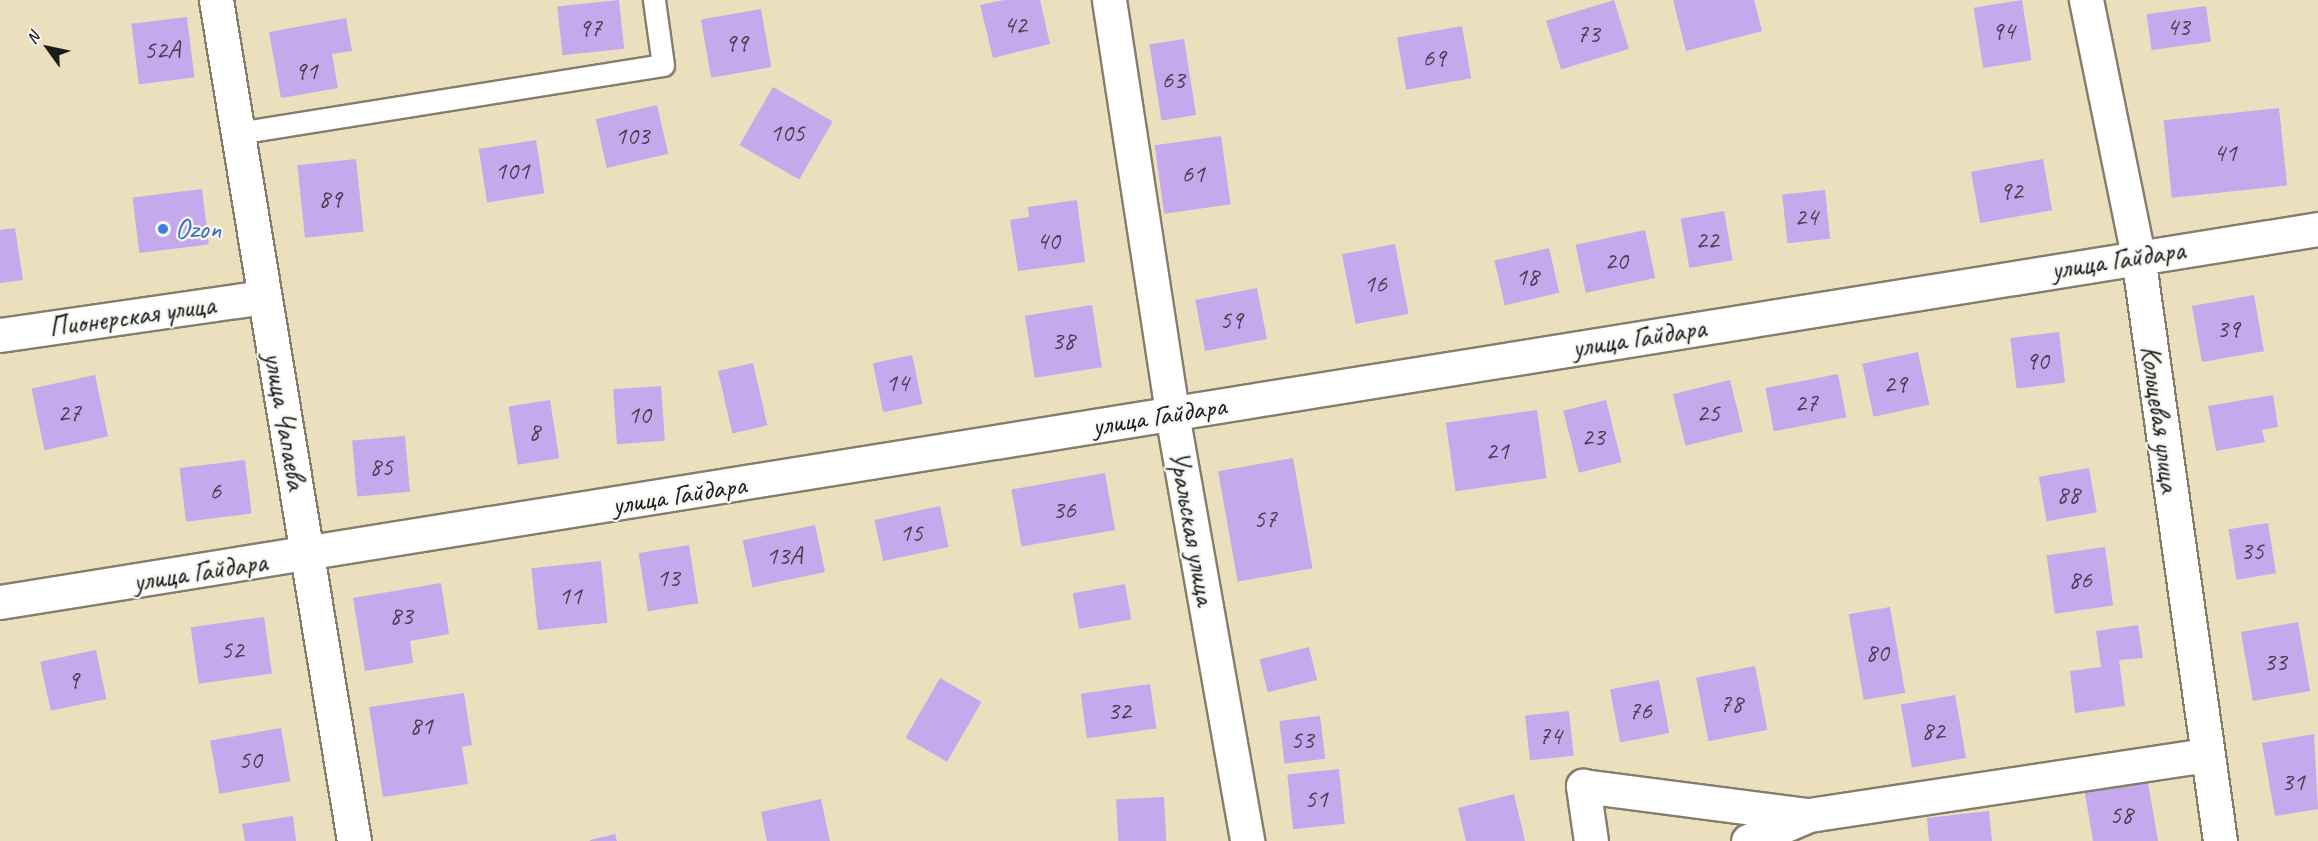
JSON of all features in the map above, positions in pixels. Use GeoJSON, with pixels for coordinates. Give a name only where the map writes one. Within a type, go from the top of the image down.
{"type":"FeatureCollection","features":[{"type":"Feature","properties":{"kind":"street","name":"улица Чапаева"},"geometry":{"type":"LineString","coordinates":[[216,0],[354,841]]}},
{"type":"Feature","properties":{"kind":"street","name":"Уральская улица"},"geometry":{"type":"LineString","coordinates":[[1109,0],[1172,414],[1247,841]]}},
{"type":"Feature","properties":{"kind":"street","name":"Кольцевая улица"},"geometry":{"type":"LineString","coordinates":[[2086,0],[2138,256],[2205,755],[2220,841]]}},
{"type":"Feature","properties":{"kind":"street","name":"улица Гайдара"},"geometry":{"type":"LineString","coordinates":[[0,602],[308,555],[2138,256],[2318,229]]}},
{"type":"Feature","properties":{"kind":"street","name":"Пионерская улица"},"geometry":{"type":"LineString","coordinates":[[0,335],[263,297]]}},
{"type":"Feature","properties":{"kind":"street"},"geometry":{"type":"LineString","coordinates":[[1748,841],[1809,815],[2205,755]]}},
{"type":"Feature","properties":{"kind":"street"},"geometry":{"type":"LineString","coordinates":[[1591,841],[1583,786],[1809,815]]}},
{"type":"Feature","properties":{"kind":"lane"},"geometry":{"type":"LineString","coordinates":[[238,133],[663,65],[654,0]]}},
{"type":"Feature","properties":{"kind":"building"},"geometry":{"type":"Polygon","coordinates":[[[619,0],[624,49],[562,55],[557,6],[619,0]]]}},
{"type":"Feature","properties":{"kind":"building"},"geometry":{"type":"Polygon","coordinates":[[[1004,0],[1040,0],[1050,44],[993,58],[980,5],[1004,0]]]}},
{"type":"Feature","properties":{"kind":"building"},"geometry":{"type":"Polygon","coordinates":[[[1614,0],[1629,49],[1561,70],[1546,21],[1614,0]]]}},
{"type":"Feature","properties":{"kind":"building"},"geometry":{"type":"Polygon","coordinates":[[[1673,0],[1754,0],[1762,31],[1686,51],[1673,0]]]}},
{"type":"Feature","properties":{"kind":"building"},"geometry":{"type":"Polygon","coordinates":[[[2022,0],[2032,60],[1983,68],[1974,8],[2022,0]]]}},
{"type":"Feature","properties":{"kind":"building"},"geometry":{"type":"Polygon","coordinates":[[[2206,6],[2211,42],[2152,50],[2147,14],[2206,6]]]}},
{"type":"Feature","properties":{"kind":"building"},"geometry":{"type":"Polygon","coordinates":[[[761,9],[771,67],[711,78],[701,20],[761,9]]]}},
{"type":"Feature","properties":{"kind":"building"},"geometry":{"type":"Polygon","coordinates":[[[187,17],[194,78],[139,84],[131,24],[187,17]]]}},
{"type":"Feature","properties":{"kind":"building"},"geometry":{"type":"Polygon","coordinates":[[[346,18],[352,51],[332,54],[338,88],[281,98],[269,32],[346,18]]]}},
{"type":"Feature","properties":{"kind":"building"},"geometry":{"type":"Polygon","coordinates":[[[1462,26],[1471,78],[1406,90],[1397,37],[1462,26]]]}},
{"type":"Feature","properties":{"kind":"building"},"geometry":{"type":"Polygon","coordinates":[[[1184,39],[1196,115],[1161,121],[1149,44],[1184,39]]]}},
{"type":"Feature","properties":{"kind":"building"},"geometry":{"type":"Polygon","coordinates":[[[773,87],[833,122],[799,180],[740,145],[773,87]]]}},
{"type":"Feature","properties":{"kind":"building"},"geometry":{"type":"Polygon","coordinates":[[[657,105],[668,154],[607,168],[596,119],[657,105]]]}},
{"type":"Feature","properties":{"kind":"building"},"geometry":{"type":"Polygon","coordinates":[[[2279,108],[2287,186],[2172,198],[2164,120],[2279,108]]]}},
{"type":"Feature","properties":{"kind":"building"},"geometry":{"type":"Polygon","coordinates":[[[1221,136],[1231,204],[1164,214],[1155,145],[1221,136]]]}},
{"type":"Feature","properties":{"kind":"building"},"geometry":{"type":"Polygon","coordinates":[[[536,140],[544,193],[487,202],[479,149],[536,140]]]}},
{"type":"Feature","properties":{"kind":"building"},"geometry":{"type":"Polygon","coordinates":[[[356,159],[364,232],[305,238],[297,165],[356,159]]]}},
{"type":"Feature","properties":{"kind":"building"},"geometry":{"type":"Polygon","coordinates":[[[2043,159],[2052,210],[1980,223],[1971,172],[2043,159]]]}},
{"type":"Feature","properties":{"kind":"building"},"geometry":{"type":"Polygon","coordinates":[[[202,189],[209,245],[139,253],[133,198],[202,189]]]}},
{"type":"Feature","properties":{"kind":"building"},"geometry":{"type":"Polygon","coordinates":[[[1825,190],[1830,239],[1787,243],[1782,194],[1825,190]]]}},
{"type":"Feature","properties":{"kind":"building"},"geometry":{"type":"Polygon","coordinates":[[[1077,200],[1085,262],[1018,271],[1010,220],[1029,217],[1028,207],[1077,200]]]}},
{"type":"Feature","properties":{"kind":"building"},"geometry":{"type":"Polygon","coordinates":[[[1724,211],[1733,260],[1689,268],[1681,219],[1724,211]]]}},
{"type":"Feature","properties":{"kind":"building"},"geometry":{"type":"Polygon","coordinates":[[[15,228],[23,280],[0,283],[0,230],[15,228]]]}},
{"type":"Feature","properties":{"kind":"building"},"geometry":{"type":"Polygon","coordinates":[[[1645,230],[1655,278],[1586,293],[1576,245],[1645,230]]]}},
{"type":"Feature","properties":{"kind":"building"},"geometry":{"type":"Polygon","coordinates":[[[1395,244],[1409,314],[1356,324],[1342,254],[1395,244]]]}},
{"type":"Feature","properties":{"kind":"building"},"geometry":{"type":"Polygon","coordinates":[[[1549,248],[1559,293],[1505,305],[1494,261],[1549,248]]]}},
{"type":"Feature","properties":{"kind":"building"},"geometry":{"type":"Polygon","coordinates":[[[1257,288],[1267,339],[1205,351],[1195,300],[1257,288]]]}},
{"type":"Feature","properties":{"kind":"building"},"geometry":{"type":"Polygon","coordinates":[[[2254,295],[2264,351],[2202,362],[2192,306],[2254,295]]]}},
{"type":"Feature","properties":{"kind":"building"},"geometry":{"type":"Polygon","coordinates":[[[1092,305],[1102,367],[1035,378],[1025,316],[1092,305]]]}},
{"type":"Feature","properties":{"kind":"building"},"geometry":{"type":"Polygon","coordinates":[[[2059,332],[2065,383],[2017,389],[2010,338],[2059,332]]]}},
{"type":"Feature","properties":{"kind":"building"},"geometry":{"type":"Polygon","coordinates":[[[1918,352],[1929,405],[1873,417],[1862,364],[1918,352]]]}},
{"type":"Feature","properties":{"kind":"building"},"geometry":{"type":"Polygon","coordinates":[[[912,355],[922,404],[883,412],[873,363],[912,355]]]}},
{"type":"Feature","properties":{"kind":"building"},"geometry":{"type":"Polygon","coordinates":[[[753,363],[767,425],[732,433],[718,371],[753,363]]]}},
{"type":"Feature","properties":{"kind":"building"},"geometry":{"type":"Polygon","coordinates":[[[1838,374],[1846,417],[1774,431],[1765,388],[1838,374]]]}},
{"type":"Feature","properties":{"kind":"building"},"geometry":{"type":"Polygon","coordinates":[[[95,375],[108,437],[45,450],[31,389],[95,375]]]}},
{"type":"Feature","properties":{"kind":"building"},"geometry":{"type":"Polygon","coordinates":[[[1730,380],[1743,431],[1686,446],[1673,394],[1730,380]]]}},
{"type":"Feature","properties":{"kind":"building"},"geometry":{"type":"Polygon","coordinates":[[[661,386],[665,441],[617,444],[613,389],[661,386]]]}},
{"type":"Feature","properties":{"kind":"building"},"geometry":{"type":"Polygon","coordinates":[[[2273,395],[2278,427],[2262,430],[2265,442],[2216,451],[2208,406],[2273,395]]]}},
{"type":"Feature","properties":{"kind":"building"},"geometry":{"type":"Polygon","coordinates":[[[550,400],[559,458],[518,465],[509,407],[550,400]]]}},
{"type":"Feature","properties":{"kind":"building"},"geometry":{"type":"Polygon","coordinates":[[[1606,400],[1621,462],[1579,473],[1563,411],[1606,400]]]}},
{"type":"Feature","properties":{"kind":"building"},"geometry":{"type":"Polygon","coordinates":[[[1537,410],[1547,478],[1455,491],[1446,423],[1537,410]]]}},
{"type":"Feature","properties":{"kind":"building"},"geometry":{"type":"Polygon","coordinates":[[[405,436],[410,492],[357,496],[352,441],[405,436]]]}},
{"type":"Feature","properties":{"kind":"building"},"geometry":{"type":"Polygon","coordinates":[[[1293,458],[1312,568],[1238,581],[1218,471],[1293,458]]]}},
{"type":"Feature","properties":{"kind":"building"},"geometry":{"type":"Polygon","coordinates":[[[245,460],[252,514],[186,522],[179,468],[245,460]]]}},
{"type":"Feature","properties":{"kind":"building"},"geometry":{"type":"Polygon","coordinates":[[[2089,468],[2097,512],[2047,521],[2039,477],[2089,468]]]}},
{"type":"Feature","properties":{"kind":"building"},"geometry":{"type":"Polygon","coordinates":[[[1105,473],[1115,530],[1022,547],[1011,489],[1105,473]]]}},
{"type":"Feature","properties":{"kind":"building"},"geometry":{"type":"Polygon","coordinates":[[[940,506],[949,547],[883,561],[874,520],[940,506]]]}},
{"type":"Feature","properties":{"kind":"building"},"geometry":{"type":"Polygon","coordinates":[[[2268,523],[2276,573],[2236,580],[2228,529],[2268,523]]]}},
{"type":"Feature","properties":{"kind":"building"},"geometry":{"type":"Polygon","coordinates":[[[815,525],[825,572],[753,587],[743,540],[815,525]]]}},
{"type":"Feature","properties":{"kind":"building"},"geometry":{"type":"Polygon","coordinates":[[[689,545],[698,603],[648,611],[639,553],[689,545]]]}},
{"type":"Feature","properties":{"kind":"building"},"geometry":{"type":"Polygon","coordinates":[[[2105,547],[2113,605],[2055,614],[2047,555],[2105,547]]]}},
{"type":"Feature","properties":{"kind":"building"},"geometry":{"type":"Polygon","coordinates":[[[601,561],[607,623],[538,630],[531,568],[601,561]]]}},
{"type":"Feature","properties":{"kind":"building"},"geometry":{"type":"Polygon","coordinates":[[[441,583],[449,634],[410,641],[413,663],[365,671],[353,598],[441,583]]]}},
{"type":"Feature","properties":{"kind":"building"},"geometry":{"type":"Polygon","coordinates":[[[1125,584],[1131,619],[1079,629],[1073,593],[1125,584]]]}},
{"type":"Feature","properties":{"kind":"building"},"geometry":{"type":"Polygon","coordinates":[[[1890,607],[1905,693],[1864,700],[1849,614],[1890,607]]]}},
{"type":"Feature","properties":{"kind":"building"},"geometry":{"type":"Polygon","coordinates":[[[264,617],[272,673],[199,684],[191,627],[264,617]]]}},
{"type":"Feature","properties":{"kind":"building"},"geometry":{"type":"Polygon","coordinates":[[[2298,622],[2310,691],[2253,701],[2241,632],[2298,622]]]}},
{"type":"Feature","properties":{"kind":"building"},"geometry":{"type":"Polygon","coordinates":[[[2138,625],[2143,658],[2119,660],[2125,706],[2075,713],[2070,671],[2101,667],[2096,631],[2138,625]]]}},
{"type":"Feature","properties":{"kind":"building"},"geometry":{"type":"Polygon","coordinates":[[[1309,647],[1317,680],[1268,692],[1260,659],[1309,647]]]}},
{"type":"Feature","properties":{"kind":"building"},"geometry":{"type":"Polygon","coordinates":[[[96,650],[106,699],[51,711],[40,662],[96,650]]]}},
{"type":"Feature","properties":{"kind":"building"},"geometry":{"type":"Polygon","coordinates":[[[1755,666],[1767,730],[1709,741],[1696,677],[1755,666]]]}},
{"type":"Feature","properties":{"kind":"building"},"geometry":{"type":"Polygon","coordinates":[[[940,678],[982,702],[947,762],[906,738],[940,678]]]}},
{"type":"Feature","properties":{"kind":"building"},"geometry":{"type":"Polygon","coordinates":[[[1659,680],[1669,733],[1620,743],[1610,690],[1659,680]]]}},
{"type":"Feature","properties":{"kind":"building"},"geometry":{"type":"Polygon","coordinates":[[[1150,684],[1156,729],[1087,738],[1081,694],[1150,684]]]}},
{"type":"Feature","properties":{"kind":"building"},"geometry":{"type":"Polygon","coordinates":[[[464,693],[472,745],[462,747],[468,784],[383,797],[369,707],[464,693]]]}},
{"type":"Feature","properties":{"kind":"building"},"geometry":{"type":"Polygon","coordinates":[[[1955,695],[1966,758],[1912,768],[1901,705],[1955,695]]]}},
{"type":"Feature","properties":{"kind":"building"},"geometry":{"type":"Polygon","coordinates":[[[1569,711],[1574,756],[1530,760],[1525,716],[1569,711]]]}},
{"type":"Feature","properties":{"kind":"building"},"geometry":{"type":"Polygon","coordinates":[[[1320,716],[1325,759],[1285,764],[1279,721],[1320,716]]]}},
{"type":"Feature","properties":{"kind":"building"},"geometry":{"type":"Polygon","coordinates":[[[281,728],[290,781],[219,794],[210,741],[281,728]]]}},
{"type":"Feature","properties":{"kind":"building"},"geometry":{"type":"Polygon","coordinates":[[[2314,734],[2318,809],[2275,816],[2262,743],[2314,734]]]}},
{"type":"Feature","properties":{"kind":"building"},"geometry":{"type":"Polygon","coordinates":[[[1339,769],[1345,824],[1293,829],[1287,774],[1339,769]]]}},
{"type":"Feature","properties":{"kind":"building"},"geometry":{"type":"Polygon","coordinates":[[[2147,777],[2158,841],[2093,841],[2084,788],[2147,777]]]}},
{"type":"Feature","properties":{"kind":"building"},"geometry":{"type":"Polygon","coordinates":[[[1514,794],[1525,841],[1466,841],[1458,808],[1514,794]]]}},
{"type":"Feature","properties":{"kind":"building"},"geometry":{"type":"Polygon","coordinates":[[[1164,797],[1166,841],[1118,841],[1116,800],[1164,797]]]}},
{"type":"Feature","properties":{"kind":"building"},"geometry":{"type":"Polygon","coordinates":[[[821,799],[830,841],[767,841],[761,812],[821,799]]]}},
{"type":"Feature","properties":{"kind":"building"},"geometry":{"type":"Polygon","coordinates":[[[1989,811],[1992,841],[1929,841],[1927,818],[1989,811]]]}},
{"type":"Feature","properties":{"kind":"building"},"geometry":{"type":"Polygon","coordinates":[[[293,816],[296,841],[245,841],[242,824],[293,816]]]}},
{"type":"Feature","properties":{"kind":"building"},"geometry":{"type":"Polygon","coordinates":[[[615,834],[617,841],[590,841],[590,840],[615,834]]]}},
{"type":"Feature","properties":{"kind":"place","name":"Ozon"},"geometry":{"type":"Point","coordinates":[163,229]}}]}
